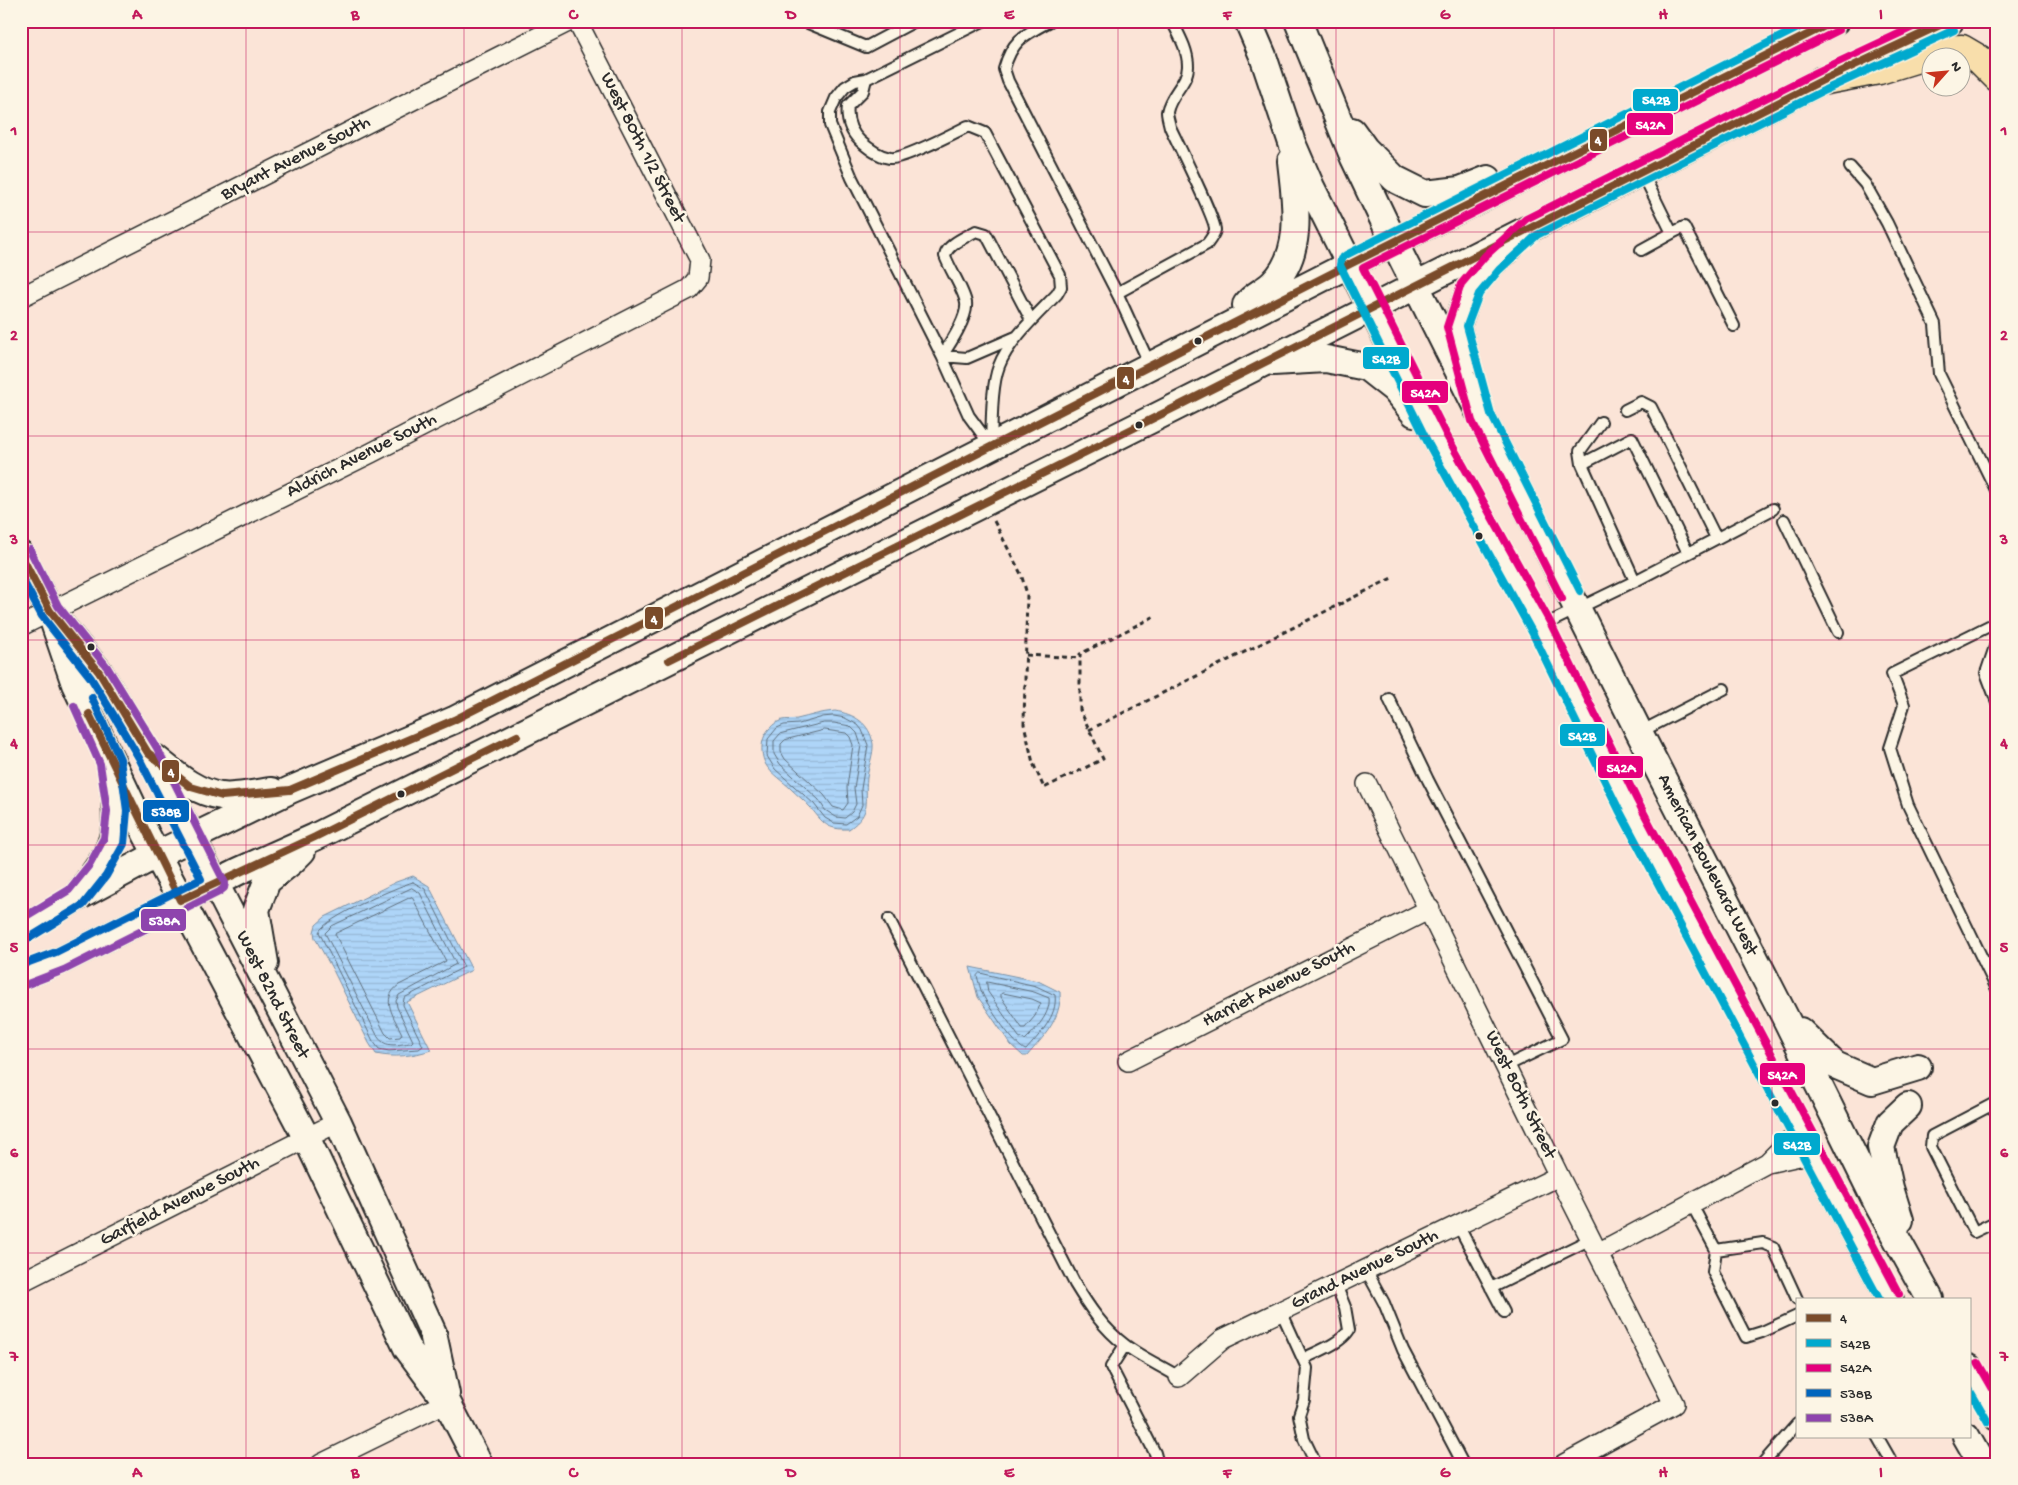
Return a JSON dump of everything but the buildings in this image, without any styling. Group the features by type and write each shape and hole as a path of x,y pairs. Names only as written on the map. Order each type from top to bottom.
{"highway":[{"path":"1820,81 1879,70 1944,50 1962,50 1980,59 1997,77"}],"main road":[{"path":"1248,21 1287,130 1311,187 1438,441 1541,627 1628,805 1889,1298"},
{"name":"American Boulevard West","path":"1298,21 1354,158 1394,242 1879,1207 1924,1288"},
{"path":"21,931 76,898 156,855 290,790 454,720 1150,365 1835,21"},
{"path":"21,976 60,961 214,883 315,837 1372,308 1820,81 1950,21"},
{"path":"1329,96 1365,149 1396,179 1425,194 1460,190 1497,175 1540,168"},
{"path":"1233,323 1252,296 1273,283 1291,258 1296,226 1295,196 1287,130"},
{"path":"1482,418 1457,326 1470,289 1492,263 1531,227"},
{"path":"1262,363 1326,358 1366,367 1394,389 1438,441"},
{"name":"West 82nd Street","path":"21,555 50,611 75,684 156,855 306,1139 407,1348 447,1402 479,1464"},
{"name":"West 82nd Street","path":"50,611 99,672 148,753 274,1001 338,1122 433,1333 447,1402"},
{"path":"148,753 191,787 222,796 290,790"},
{"path":"76,898 98,870 114,841 117,811 110,761"},
{"path":"274,1001 262,950 256,910 267,881 292,861 315,837"},
{"path":"1785,1017 1835,1065 1872,1081 1918,1067"},
{"path":"1908,1106 1890,1123 1881,1147 1890,1188 1924,1288"},
{"path":"1970,1370 1997,1417"},
{"path":"1967,1438 1982,1464"}],"street":[{"name":"Bryant Avenue South","path":"21,297 570,21"},
{"name":"West 80th 1/2 Street","path":"577,21 700,260 698,278"},
{"name":"Aldrich Avenue South","path":"21,626 406,434 689,288 698,278"},
{"name":"West 80th Street","path":"1367,784 1430,909 1559,1176 1674,1404 1564,1464"},
{"name":"Harriet Avenue South","path":"1128,1061 1430,909"},
{"name":"Garfield Avenue South","path":"21,1282 338,1122"},
{"path":"1767,1163 1800,1130"},
{"path":"1594,1246 1691,1203 1767,1163 1813,1153"},
{"name":"Grand Avenue South","path":"1179,1377 1223,1339 1559,1176"},
{"path":"321,1464 447,1402"}],"lane":[{"path":"803,21 866,47 915,21"},
{"path":"983,21 866,79 855,81 845,86 836,98 830,112 830,125 852,178 942,356 969,416 991,446"},
{"path":"1050,21 1028,33 1012,46 1004,69 1008,81 1117,293 1150,365"},
{"path":"1117,293 1207,244 1215,231 1215,224 1170,127 1167,113 1171,100 1186,78 1188,68 1187,54 1172,21"},
{"path":"866,79 863,92 848,106 848,124 853,134 870,150 881,156 896,158 968,126 985,133 1060,275 1061,287 1057,294 1018,336 999,366 994,398 991,446"},
{"path":"1850,167 1865,184 1887,223 1935,324 1939,374 1997,492"},
{"path":"1641,171 1672,233"},
{"path":"1642,250 1684,227 1734,326"},
{"path":"942,356 951,343 966,312 966,302 945,256 946,252 950,246 976,231 988,236 1031,320"},
{"path":"942,356 967,358 1018,336"},
{"path":"1625,410 1641,402 1651,407 1716,538"},
{"path":"1601,422 1580,451 1582,464 1636,581"},
{"path":"1582,464 1632,438 1688,553"},
{"path":"1541,627 1636,581 1773,509"},
{"path":"1784,520 1838,632"},
{"path":"1997,622 1892,674 1904,705 1890,748 1908,805 1997,988"},
{"path":"1997,641 1986,672 1997,702"},
{"path":"1639,732 1724,689"},
{"path":"1389,699 1428,780 1562,1039 1506,1066"},
{"path":"889,919 1075,1284 1090,1308 1105,1327 1125,1345 1179,1377"},
{"path":"1997,1102 1932,1136 1931,1147 1974,1232 1997,1222"},
{"path":"1691,1203 1716,1250 1714,1272 1746,1337 1796,1316"},
{"path":"1458,1225 1504,1312"},
{"path":"1716,1250 1763,1243 1772,1247 1797,1298"},
{"path":"1492,1288 1594,1246"},
{"path":"1366,1270 1384,1303 1403,1350 1463,1464"},
{"path":"1303,1359 1337,1341 1349,1330 1345,1307 1336,1284"},
{"path":"1282,1311 1307,1368 1304,1400 1299,1415 1304,1439 1316,1464"},
{"path":"1125,1345 1111,1367 1155,1453 1158,1464"},
{"path":"1762,1464 1796,1425"},
{"path":"1878,1438 1893,1464"}],"path":[{"path":"985,502 1021,574 1027,594 1025,735 1033,764 1044,788 1104,759 1080,710 1080,654 1155,616"},
{"path":"1089,730 1392,578"},
{"path":"1026,655 1080,658"}],"water":[{"path":"835,711 849,714 865,725 873,744 867,778 866,806 862,817 849,829 830,827 822,822 806,803 768,769 762,752 766,733 775,723 782,720 797,719"},
{"path":"413,876 429,886 472,970 407,1002 431,1050 404,1056 376,1054 315,938 314,932 316,925 325,917 396,882"},
{"path":"970,967 1038,981 1060,992 1060,1002 1055,1019 1045,1035 1027,1056 1023,1056 1011,1045 978,997"}],"transit line":[{"name":"542B","path":"1812,21 1346,255 1341,259 1340,265 1429,445 1532,632 1619,810 1878,1298"},
{"name":"4","path":"21,555 50,611 99,672 148,753 191,787 222,796 290,790 454,720 1350,264 1835,21"},
{"name":"542A","path":"1562,599 1472,421 1447,327 1461,284 1485,256 1526,219 1817,72 1926,21"},
{"name":"4","path":"669,660 1176,407 1821,81 1949,21"},
{"name":"542A","path":"1839,30 1363,268 1447,436 1550,622 1637,800 1899,1294"},
{"name":"542B","path":"1580,591 1491,414 1467,326 1479,294 1499,270 1537,235 1825,90 1954,30"},
{"name":"538A","path":"25,985 64,970 219,892 224,888 225,883 157,748 107,667 58,606 30,550"},
{"name":"538B","path":"21,577 42,616 91,678 113,714 139,758 201,879 56,952 21,965"},
{"name":"538B","path":"26,940 83,905 106,876 124,844 127,811 120,759 92,698"},
{"name":"538A","path":"21,919 69,890 90,864 104,838 107,811 100,764 74,706"},
{"name":"4","path":"89,714 180,900"},
{"name":"4","path":"180,900 315,837 517,736"},
{"name":"542A","path":"1978,1363 1997,1396"},
{"name":"542B","path":"1970,1391 1988,1422"}]}
